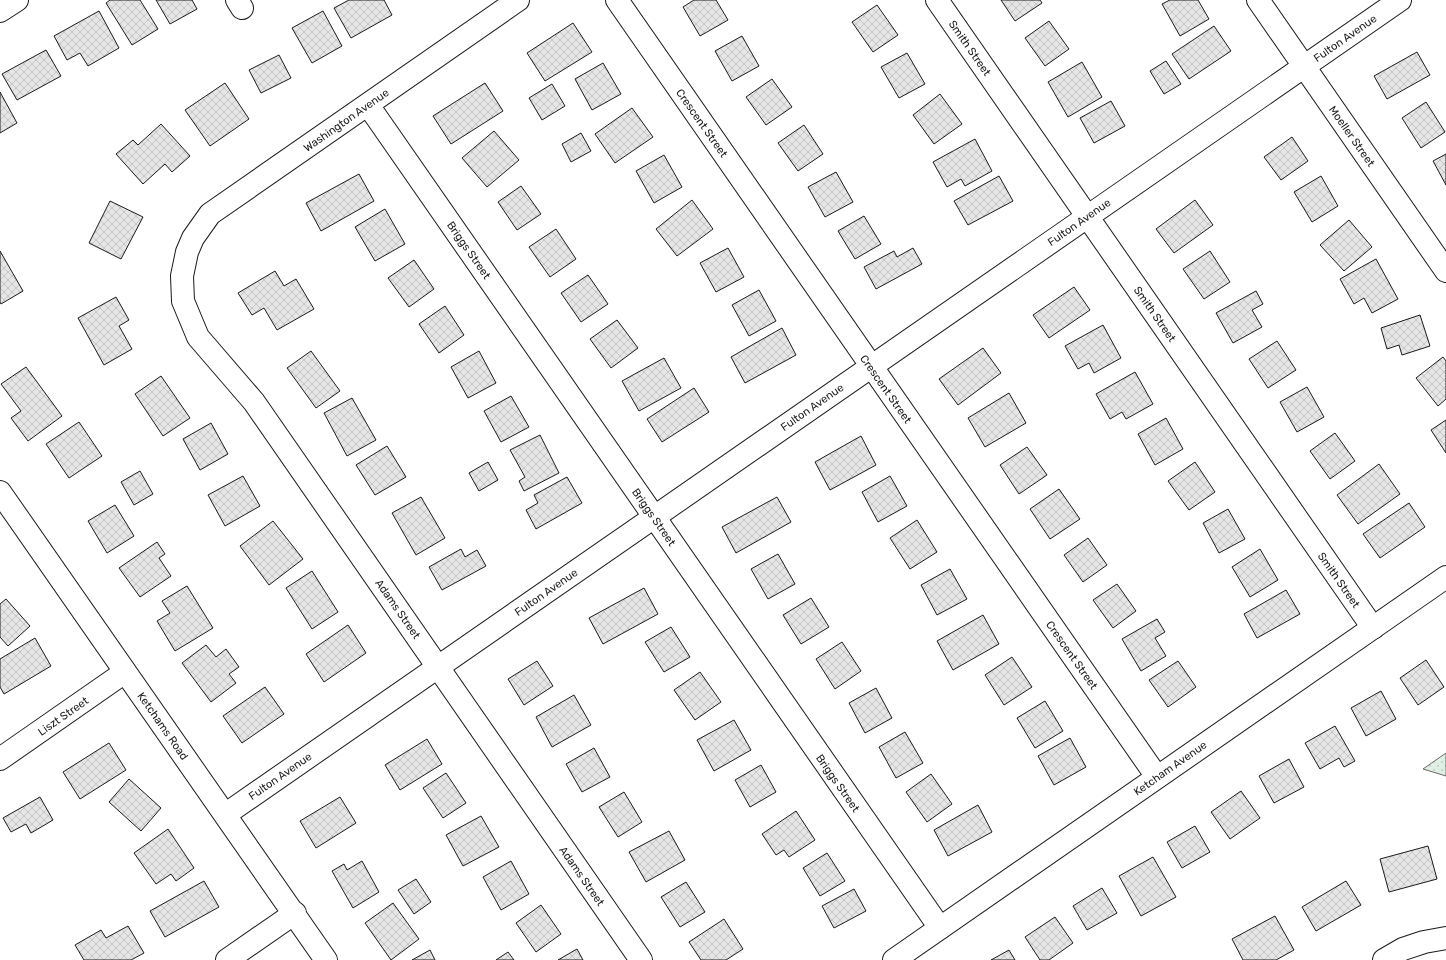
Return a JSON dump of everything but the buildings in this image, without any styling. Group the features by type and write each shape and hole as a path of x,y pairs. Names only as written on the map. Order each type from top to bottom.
{"street":[{"path":"0,12 17,0"},
{"name":"Washington Avenue","path":"187,252 193,238 210,214 518,0"},
{"name":"Crescent Street","path":"617,0 1157,777"},
{"name":"Smith Street","path":"937,0 1373,628"},
{"name":"Moeller Street","path":"1258,0 1446,271"},
{"name":"Fulton Avenue","path":"226,814 1400,0"},
{"name":"Briggs Street","path":"368,105 940,928"},
{"name":"Adams Street","path":"187,252 182,276 183,301 198,337 254,402 641,960"},
{"name":"Ketchams Road","path":"0,492 295,913 326,960"},
{"name":"Ketcham Avenue","path":"894,960 1446,577"},
{"name":"Liszt Street","path":"0,759 125,672"},
{"path":"227,960 295,913"},
{"path":"1384,960 1403,949 1424,942 1446,938"}],"green space":[{"path":"1446,753 1446,776 1423,769"}]}
